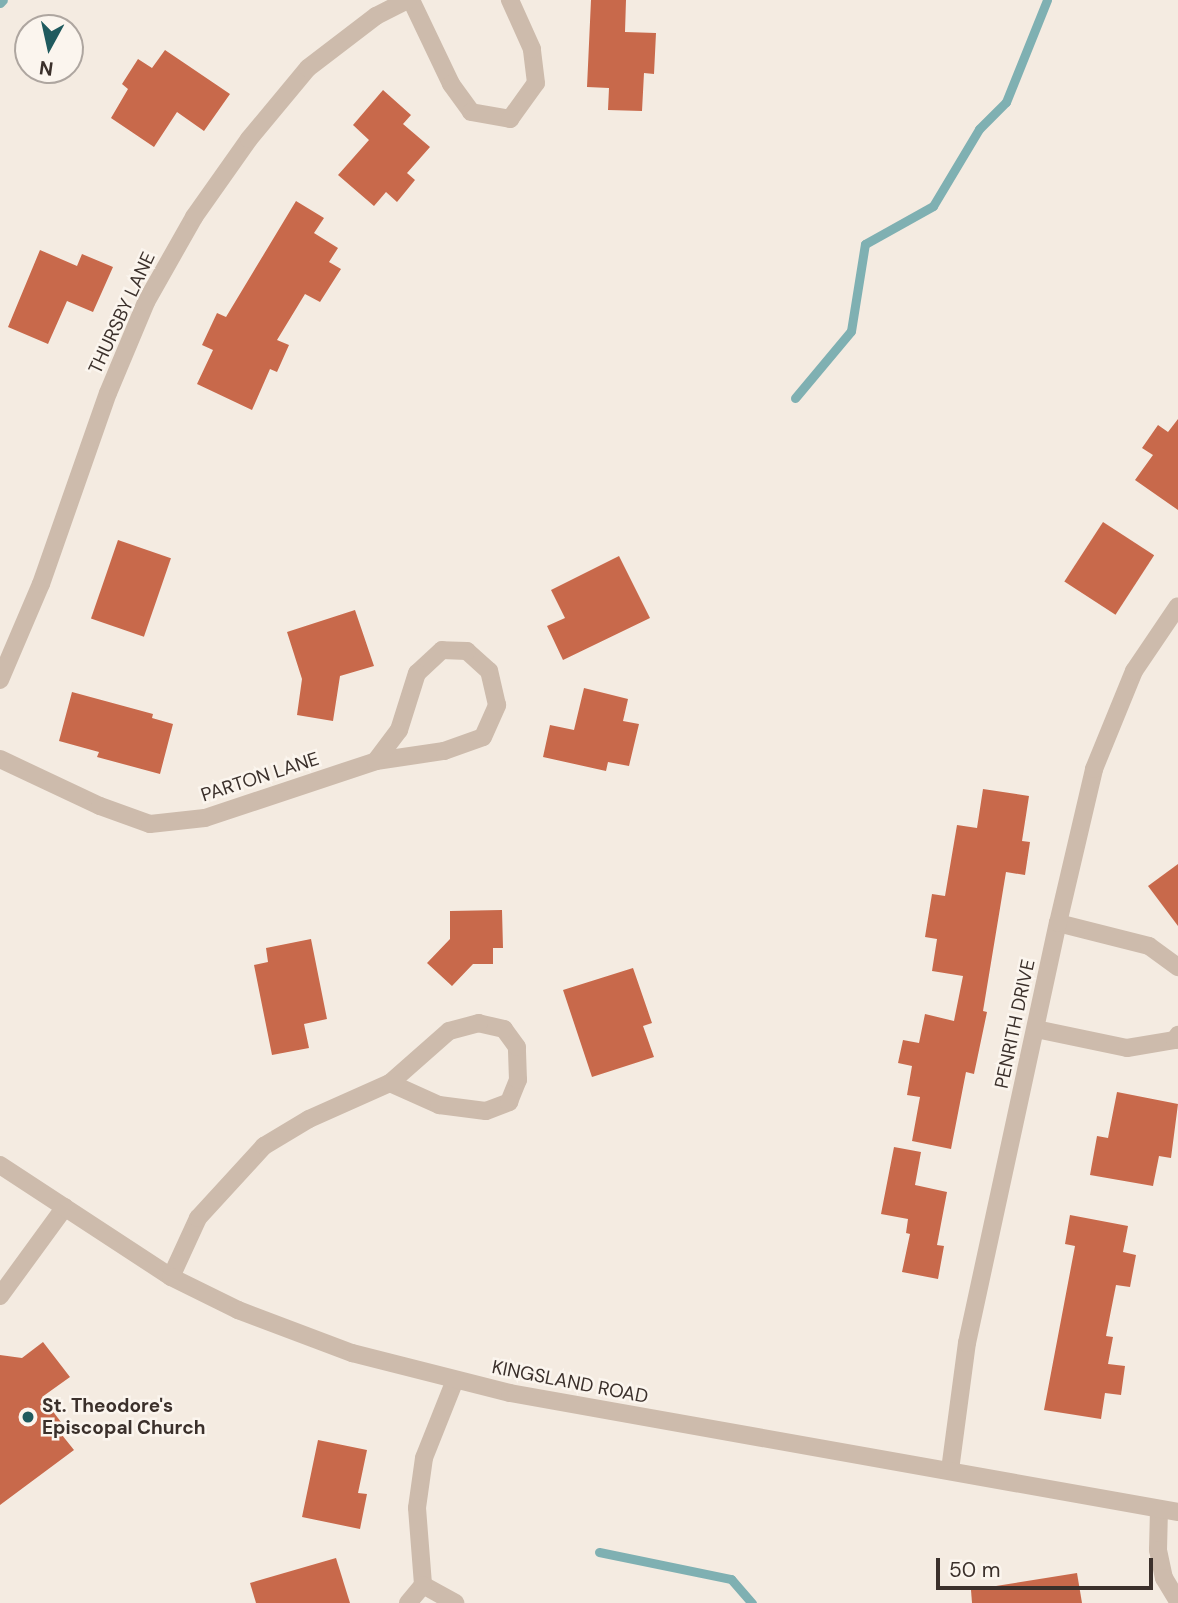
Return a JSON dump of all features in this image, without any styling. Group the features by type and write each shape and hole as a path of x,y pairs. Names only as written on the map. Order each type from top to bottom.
{"street":[{"path":"409,0 452,84 471,112 510,119 536,83 532,48 510,0"},
{"name":"THURSBY LANE","path":"0,680 41,584 108,393 137,325 194,217 249,139 308,68 376,16 409,0"},
{"name":"PENRITH DRIVE","path":"950,1470 967,1343 1094,769 1134,671 1178,606"},
{"name":"PARTON LANE","path":"0,759 100,806 150,824 205,818 376,761 444,751 483,737 497,705 489,671 467,651 442,650 418,673 399,730 376,761"},
{"path":"1058,923 1149,946 1178,967"},
{"path":"171,1277 198,1218 264,1146 309,1119 390,1083 449,1031 479,1023 504,1029 517,1047 518,1080 509,1102 486,1111 439,1105 390,1083"},
{"path":"1036,1029 1127,1048 1175,1040 1178,1035"},
{"name":"KINGSLAND ROAD","path":"0,1165 171,1277 238,1310 352,1353 523,1395 1178,1512"},
{"path":"0,1296 65,1208"},
{"path":"408,1603 423,1585 416,1508 425,1458 455,1380"},
{"path":"1158,1509 1158,1550 1164,1578 1178,1601"},
{"path":"423,1585 455,1603"}],"building":[{"path":"591,0 626,0 625,32 656,33 654,74 644,73 642,111 608,110 609,88 587,87"},
{"path":"165,50 230,94 204,131 177,112 154,147 111,118 128,89 122,84 138,59 152,68"},
{"path":"383,90 411,115 403,124 430,147 407,173 415,180 397,202 386,192 374,206 338,175 369,140 353,125"},
{"path":"296,201 324,218 314,233 338,248 329,262 341,269 320,302 305,294 277,340 289,345 277,372 270,369 252,410 197,384 213,350 202,345 217,313 226,317"},
{"path":"40,250 77,266 82,254 113,267 93,312 67,301 48,344 8,327"},
{"path":"1178,419 1178,510 1135,480 1153,455 1142,448 1158,425 1168,432"},
{"path":"1103,522 1154,555 1115,615 1064,582"},
{"path":"118,540 171,558 144,637 91,618"},
{"path":"619,556 650,618 563,660 547,626 565,618 551,590"},
{"path":"355,610 374,666 340,676 333,721 297,715 302,679 287,632"},
{"path":"584,688 628,699 623,721 639,724 629,766 608,762 606,771 543,757 550,725 574,730"},
{"path":"72,692 153,714 152,718 173,724 160,774 97,757 99,752 59,741"},
{"path":"983,789 1029,796 1022,841 1030,842 1025,875 1006,872 983,1011 987,1012 974,1074 966,1072 951,1149 912,1141 920,1097 907,1095 912,1066 898,1063 903,1040 919,1043 925,1014 954,1021 963,976 932,971 937,939 925,937 932,894 945,896 957,825 977,828"},
{"path":"1178,864 1178,926 1148,886"},
{"path":"502,910 503,948 493,948 493,964 473,964 452,986 427,963 450,939 450,911"},
{"path":"311,939 327,1019 304,1024 309,1048 272,1055 254,965 268,962 266,948"},
{"path":"633,968 652,1023 643,1026 654,1057 592,1077 563,990"},
{"path":"1117,1092 1178,1104 1171,1158 1159,1156 1153,1186 1090,1175 1097,1136 1108,1138"},
{"path":"894,1147 921,1152 915,1185 947,1192 937,1245 944,1246 938,1279 902,1272 910,1234 906,1233 908,1219 881,1214"},
{"path":"1070,1215 1128,1226 1123,1252 1136,1255 1130,1287 1116,1285 1106,1336 1113,1337 1108,1364 1125,1366 1121,1395 1105,1393 1101,1419 1044,1410 1075,1246 1065,1244"},
{"name":"St. Theodore's Episcopal Church","path":"43,1342 70,1377 42,1397 64,1426 58,1430 74,1450 0,1505 0,1355 22,1358"},
{"path":"318,1440 367,1450 358,1493 367,1494 360,1529 302,1517"},
{"path":"336,1558 350,1603 256,1603 250,1583"},
{"path":"1077,1573 1082,1603 972,1603 971,1590"}],"waterway":[{"path":"0,3 3,0"},
{"path":"795,398 851,331 865,244 933,206 979,129 1006,102 1047,0"},
{"path":"599,1552 731,1579 752,1603"}],"place":[{"name":"St. Theodore's Episcopal Church","path":"28,1417"}]}
